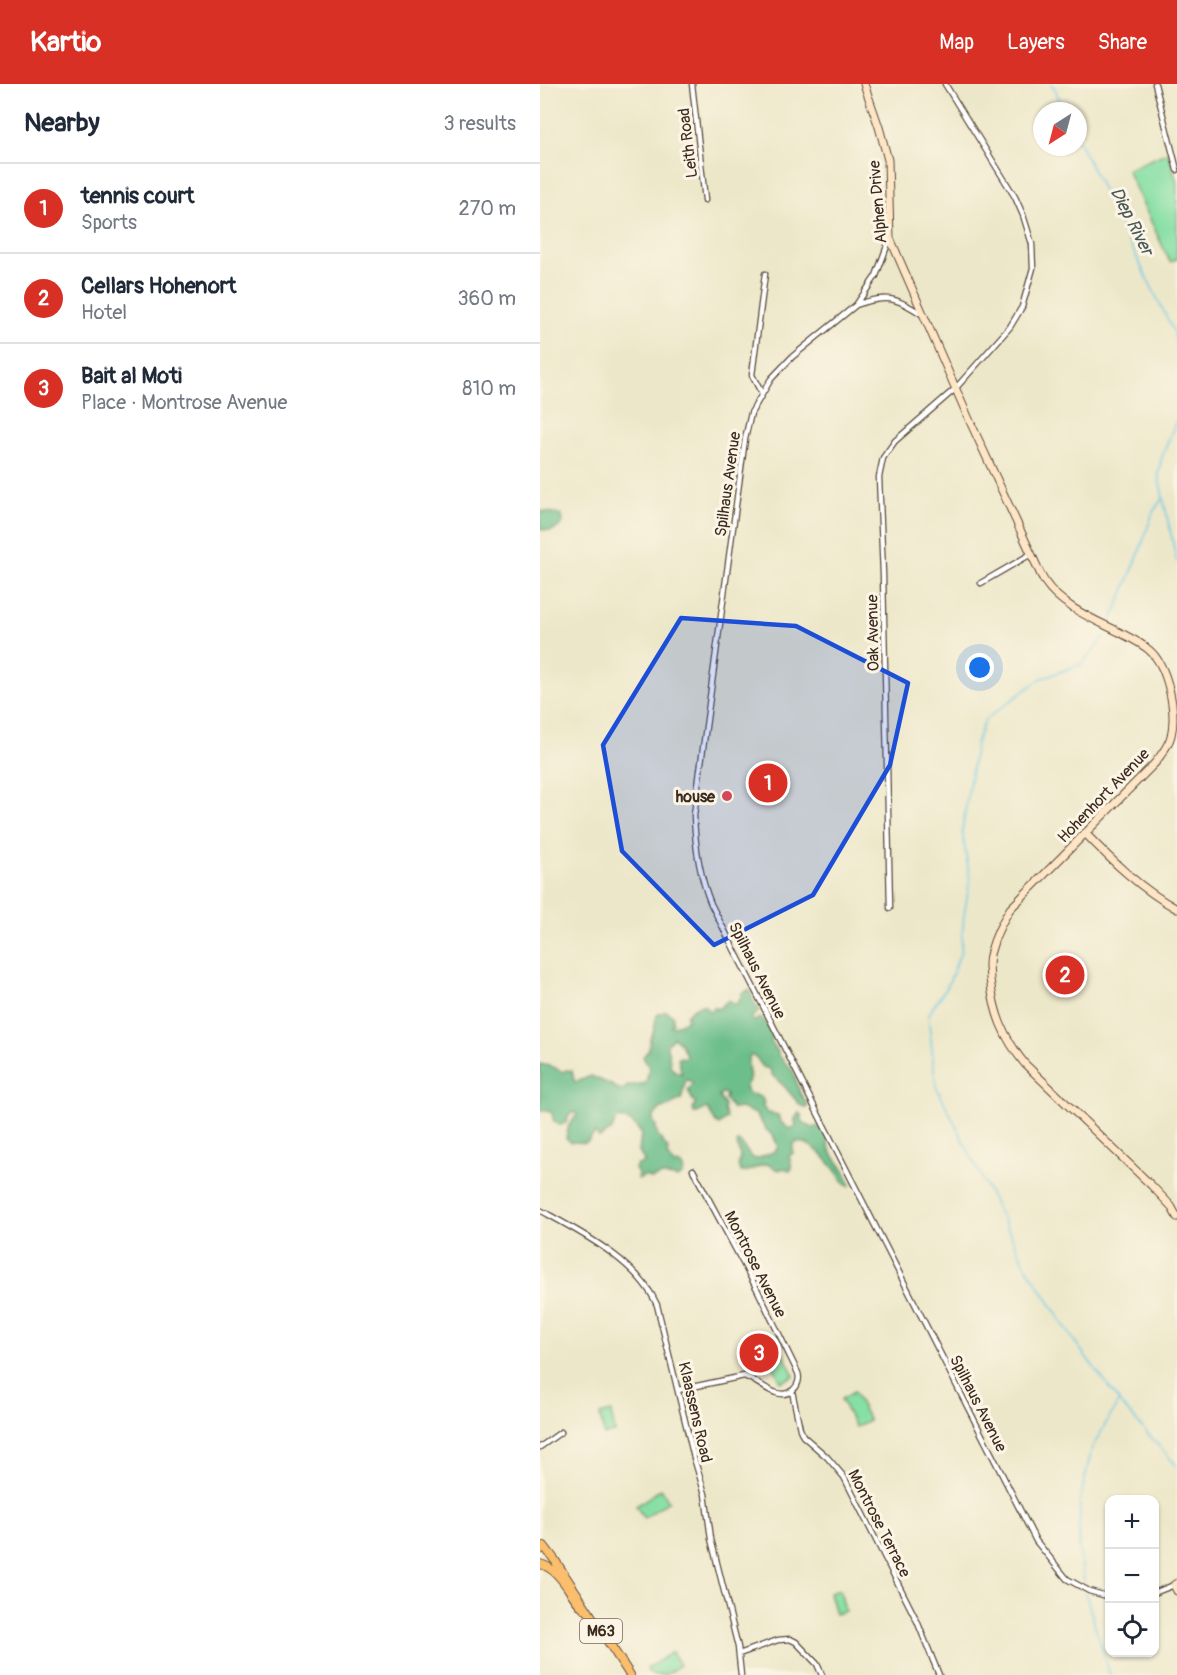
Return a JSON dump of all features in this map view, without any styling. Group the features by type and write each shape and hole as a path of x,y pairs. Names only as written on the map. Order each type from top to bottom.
{"main road":[{"name":"M63","path":"540,1556 543,1547"},
{"name":"M63","path":"543,1547 630,1675"},
{"path":"540,1564 556,1573 575,1600 593,1618"}],"street":[{"name":"Leith Road","path":"692,84 705,200"},
{"name":"Alphen Drive","path":"864,84 888,160 890,238 923,315"},
{"name":"Oak Avenue","path":"890,908 879,477 883,458 895,441 955,388 1010,327 1022,307 1033,268 1032,244 1016,197 945,84"},
{"path":"1155,84 1177,170"},
{"name":"Spilhaus Avenue","path":"890,238 876,276 869,288 855,305 792,357 771,379 751,413 745,439 694,815 695,843 703,884 711,904 1036,1541 1067,1579 1089,1591 1105,1596"},
{"path":"762,394 752,375 765,274"},
{"name":"Spilhaus Avenue","path":"855,305 886,298 898,301 923,315"},
{"name":"Hohenhort Avenue","path":"923,315 1001,491 1046,584 1062,600 1087,616 1136,641 1157,657 1162,666 1172,701 1174,721 1166,749 1155,764 1010,909 1000,926 990,952 989,963 996,1013 1012,1047 1025,1064 1152,1186 1171,1206 1177,1217"},
{"path":"981,583 1031,554"},
{"path":"1085,833 1118,867 1159,899 1177,909"},
{"name":"Montrose Avenue","path":"693,1170 757,1289 798,1373 798,1383 792,1391"},
{"name":"Klaassens Road","path":"540,1210 602,1246 653,1295 661,1318 694,1458 705,1494 711,1539 739,1654 741,1675"},
{"path":"678,1390 740,1376 751,1378 777,1393 785,1394 792,1391"},
{"name":"Montrose Terrace","path":"792,1391 801,1432 844,1477 917,1621 939,1675"},
{"path":"540,1448 561,1432"},
{"path":"1159,1592 1176,1586"},
{"path":"739,1654 778,1640 790,1639 796,1642 817,1664 822,1675"}],"highlighted area":[{"path":"681,618 796,626 908,683 890,765 813,895 714,945 622,851 603,745"}],"green space":[{"path":"1168,152 1177,182 1177,259 1170,262 1127,170"},
{"path":"540,511 560,514 563,522 551,531 540,529"},
{"path":"761,769 775,769 775,797 762,796"},
{"path":"749,990 751,993 759,1010 752,1020 760,1018 766,1023 778,1055 793,1071 800,1093 808,1106 806,1108 800,1105 773,1076 770,1069 763,1067 753,1056 750,1056 748,1060 749,1078 746,1091 762,1098 764,1103 762,1106 768,1113 778,1115 780,1121 789,1129 795,1127 794,1120 799,1113 802,1121 812,1128 818,1126 827,1137 831,1152 847,1175 850,1186 846,1185 831,1164 817,1150 802,1143 795,1143 793,1153 789,1156 792,1168 790,1171 785,1168 778,1170 767,1164 741,1172 737,1142 740,1142 753,1158 757,1159 778,1148 774,1137 756,1114 741,1108 733,1109 723,1093 719,1097 725,1106 727,1118 719,1125 707,1108 694,1113 693,1108 696,1103 688,1090 692,1082 686,1079 681,1100 661,1108 653,1117 657,1135 668,1149 667,1155 674,1165 680,1164 684,1169 683,1174 678,1178 662,1175 651,1179 645,1176 639,1179 637,1177 636,1166 645,1162 639,1152 641,1133 627,1120 616,1119 612,1130 599,1138 595,1133 585,1143 571,1142 566,1138 569,1125 577,1115 575,1112 569,1114 566,1123 560,1125 554,1122 552,1113 546,1110 540,1111 540,1064 563,1072 572,1071 576,1082 591,1076 622,1090 628,1086 646,1083 649,1067 643,1057 649,1049 657,1015 666,1011 673,1016 672,1027 687,1020 686,1016 696,1007 704,1005 711,1011 714,1007 718,1009 729,1000 736,1004 742,993","holes":["674,1037 686,1055 685,1058 678,1059 682,1074 671,1067 667,1047"]},
{"path":"780,1347 794,1376 781,1382 767,1354"},
{"path":"854,1392 869,1420 855,1427 841,1399"},
{"path":"611,1412 615,1433 604,1435 600,1415"},
{"path":"661,1489 669,1501 644,1518 636,1506"},
{"path":"840,1590 845,1611 835,1614 829,1593"},
{"path":"672,1652 680,1665 665,1675 651,1675 647,1669"}],"waterway":[{"name":"Diep River","path":"1051,84 1060,102"},
{"name":"Diep River","path":"1086,156 1174,332 1177,347"},
{"name":"Diep River","path":"1177,419 1158,474 1177,562"},
{"path":"1112,620 1153,512 1162,499"},
{"path":"1084,1581 1079,1548 1080,1500 1092,1448 1119,1401 1075,1342 1027,1268 936,1086 928,1015 949,983 961,951 970,879 962,831 976,743 985,720 1040,679 1082,664 1105,636"},
{"path":"1119,1402 1177,1466"},
{"path":"1085,1592 1110,1675"}],"place":[{"name":"tennis court","path":"768,783"},
{"name":"house","path":"727,796"},
{"name":"Cellars Hohenort","path":"1065,975"},
{"name":"Bait al Moti","path":"759,1353"}]}
